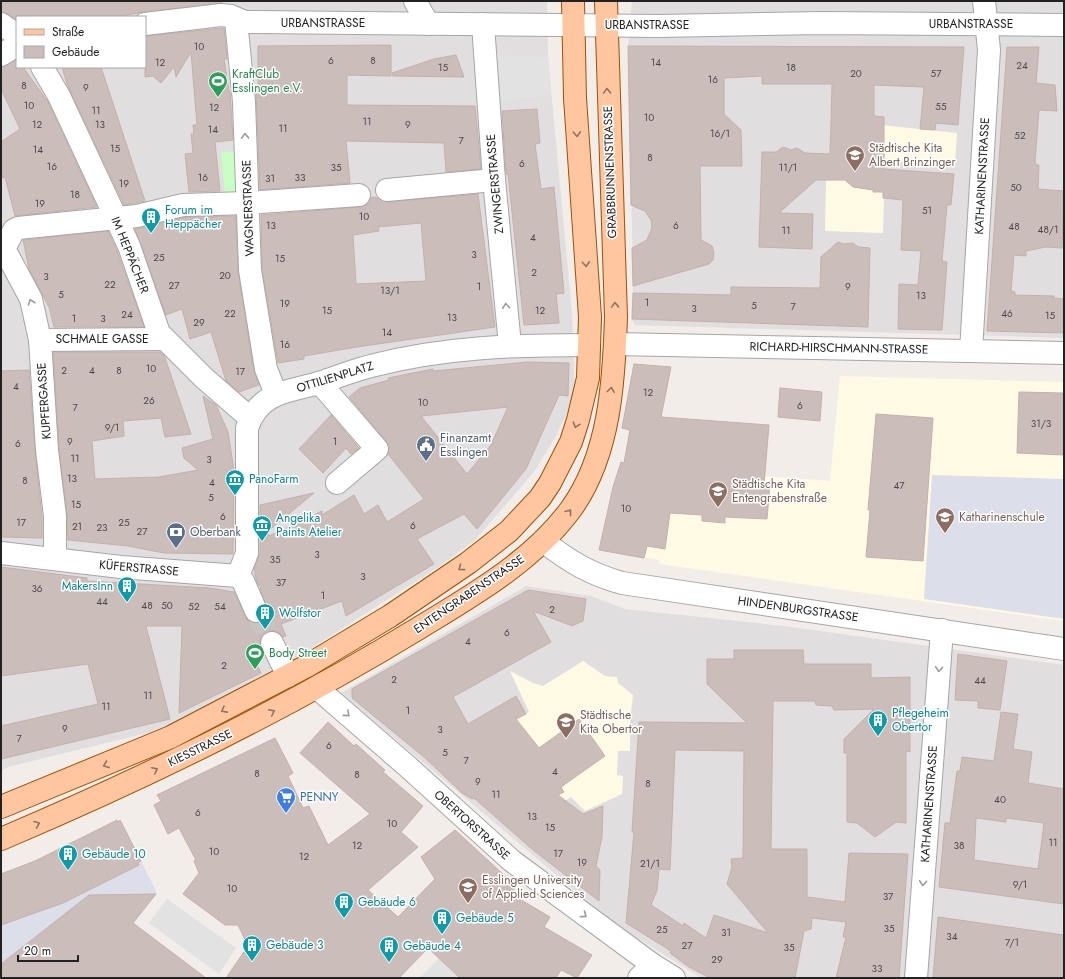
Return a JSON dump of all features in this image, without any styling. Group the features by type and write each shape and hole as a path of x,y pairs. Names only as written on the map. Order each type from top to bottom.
{"main road":[{"path":"573,1 573,25"},
{"name":"GRABBRUNNENSTRASSE","path":"606,1 616,317 615,344"},
{"name":"ENTENGRABENSTRASSE","path":"543,541 535,523 536,508 559,465 578,420 588,378 590,317 578,142 573,25"},
{"name":"ENTENGRABENSTRASSE","path":"392,645 504,573 543,541 572,508 594,464 606,417 615,344"},
{"name":"ENTENGRABENSTRASSE","path":"344,644 431,589 492,545 509,531 540,498"},
{"name":"ENTENGRABENSTRASSE","path":"492,545 517,536 535,536 543,541"},
{"name":"KIESSTRASSE","path":"1,807 172,737 288,676 344,644"},
{"name":"KIESSTRASSE","path":"1,839 119,788 317,688 392,645"}],"street":[{"path":"415,1 428,24"},
{"name":"KATHARINENSTRASSE","path":"971,350 989,50 984,1"},
{"name":"URBANSTRASSE","path":"146,24 231,12 245,22 573,25 1064,24"},
{"name":"WAGNERSTRASSE","path":"231,12 244,102 250,270 266,369 276,394"},
{"path":"1,24 16,35"},
{"name":"ZWINGERSTRASSE","path":"483,24 494,180 510,345"},
{"path":"1,55 16,46"},
{"name":"IM HEPPÄCHER","path":"43,68 59,96 116,218 134,259 156,324 164,339 204,378 250,418"},
{"path":"387,190 494,180"},
{"path":"2,250 14,230 18,228 137,216 182,205 247,203 359,195"},
{"name":"KUPFERGASSE","path":"2,250 8,256 30,299 40,340 47,450 55,516 55,559"},
{"name":"SCHMALE GASSE","path":"40,340 164,339"},
{"name":"OTTILIENPLATZ","path":"250,418 267,399 276,394 320,383 373,365 448,351 510,345 589,344"},
{"name":"RICHARD-HIRSCHMANN-STRASSE","path":"615,344 1064,352"},
{"path":"320,383 377,448 337,483"},
{"path":"250,418 247,428 247,553 238,576 243,581 256,611"},
{"name":"HINDENBURGSTRASSE","path":"543,541 570,562 583,569 602,578 622,583 1064,649"},
{"name":"KÜFERSTRASSE","path":"1,553 238,576"},
{"name":"KATHARINENSTRASSE","path":"916,978 942,630"},
{"path":"272,642 288,676"},
{"name":"OBERTORSTRASSE","path":"317,688 408,766 512,861 646,971 674,978"}],"shaded area":[{"path":"1,1 547,1 548,57 572,313 575,396 556,436 534,472 475,540 440,566 266,677 159,730 8,767 1,771"},
{"path":"632,1 1064,1 1064,338 635,325 632,319 633,276 628,46"},
{"path":"497,55 548,57 551,95 502,101"},
{"name":"Städtische Kita Albert Brinzinger","path":"831,107 864,108 872,124 957,133 955,164 885,161 883,233 825,231 826,180 835,140 830,135"},
{"name":"Katharinenschule","path":"840,376 1064,382 1064,621 659,564 659,560 599,550 613,487 621,462 655,468 830,481"},
{"path":"932,475 1064,479 1064,619 924,599"},
{"path":"526,586 591,596 625,609 784,626 1064,665 1064,978 701,978 612,922 341,693"},
{"name":"Städtische Kita Obertor","path":"583,661 605,676 617,677 618,683 633,695 630,722 630,751 618,751 617,775 623,776 622,794 585,811 571,797 552,809 496,731 529,712 510,671 533,683 543,686"},
{"path":"141,861 157,893 155,895 55,922 1,964 1,925 52,906 139,865 138,862"},
{"path":"167,899 236,948 219,974 149,923"},
{"path":"439,958 460,978 420,978"}],"green space":[{"path":"238,151 241,196 225,197 221,152"}],"building":[{"path":"1,1 221,1 222,3 121,16 16,16 16,19 8,14 1,12"},
{"path":"224,28 227,59 224,59 230,91 233,140 215,142 220,191 189,192 185,154 193,153 191,134 194,134 193,125 197,125 191,52 176,77 174,67 161,83 153,76 145,77 146,36"},
{"path":"391,45 391,76 347,75 347,105 475,106 481,169 446,172 444,143 346,141 350,183 260,190 256,92 258,92 258,46"},
{"path":"628,46 964,47 958,125 936,123 935,130 920,129 924,87 874,85 874,116 884,117 884,169 954,174 951,205 947,205 942,261 947,262 942,330 898,329 899,284 918,285 921,251 901,250 903,200 883,198 883,192 873,192 873,190 853,187 845,180 816,180 779,213 813,214 812,249 759,247 762,152 776,152 783,147 791,150 797,148 805,153 830,154 832,84 762,84 762,76 724,78 724,114 741,130 742,166 700,166 701,240 712,246 714,253 713,260 709,264 633,286 632,248 647,240 652,227 651,220 645,211 631,205"},
{"path":"1007,47 1039,47 1036,83 1055,85 1057,111 1039,110 1035,161 1036,165 1039,165 1038,189 1064,191 1062,248 1046,247 1026,251 1026,256 1014,255 1011,291 1015,292 1015,295 1054,296 1054,298 1064,299 1064,333 987,331"},
{"path":"456,55 464,77 393,76 392,73 434,59"},
{"path":"16,60 16,68 24,68 48,102 97,207 15,216 5,177 1,178 1,142 20,129 1,89 1,67"},
{"path":"62,68 101,68 145,201 124,205 67,84"},
{"path":"537,109 540,143 535,144 541,189 554,187 564,293 556,294 559,323 524,325 508,174 506,174 502,111"},
{"path":"478,194 495,327 357,347 304,356 304,359 278,363 262,269 261,215 360,207 366,205 371,198 374,197 388,202","holes":["421,223 426,281 356,284 353,235 379,231 378,227"]},
{"path":"236,216 238,272 254,371 259,385 239,392 226,381 211,332 190,339 182,309 166,315 135,229 185,217"},
{"path":"108,231 117,251 144,327 54,327 49,307 29,269 23,240"},
{"path":"838,242 844,244 853,243 858,247 870,248 868,327 632,319 633,293 731,295 731,287 820,288 821,257"},
{"path":"53,352 160,352 164,355 191,434 165,437 161,418 123,421 124,436 92,441 95,479 159,477 198,470 184,458 182,448 213,439 203,396 216,405 228,432 234,470 233,554 164,553 128,546 68,540 67,515 59,449"},
{"path":"527,362 569,363 568,396 559,395 526,469 477,529 464,514 417,539 434,564 346,616 342,601 281,624 286,636 283,637 279,633 273,631 266,632 261,636 260,647 251,652 261,673 179,713 182,626 146,626 170,719 1,759 1,726 98,704 88,664 1,676 1,567 87,578 87,581 210,588 234,592 248,621 261,623 266,618 268,612 260,590 261,586 258,585 254,569 260,553 260,505 314,493 267,532 269,536 322,511 322,515 354,495 364,514 378,505 387,522 424,499 388,454 389,447 386,441 349,397 360,388 389,380 388,378 433,369 433,371","holes":["508,407 491,445 467,474 421,416"]},
{"path":"634,364 671,367 661,417 769,425 764,484 770,484 767,519 725,517 725,523 702,521 702,515 670,513 665,549 647,546 644,558 599,550 613,487 621,462 624,463 630,430 622,428"},
{"path":"29,370 42,517 42,538 1,537 1,371"},
{"path":"780,388 822,392 820,421 778,417"},
{"path":"1019,392 1064,393 1064,455 1017,453"},
{"name":"Katharinenschule","path":"876,414 933,418 923,561 866,557 870,510 868,510"},
{"path":"331,415 359,448 351,454 346,448 323,473 299,449"},
{"path":"528,590 586,599 583,621 572,626 533,611 551,642 453,697 468,724 516,696 526,714 516,719 539,748 579,719 605,756 561,787 564,792 558,795 583,814 603,806 602,837 596,866 600,870 599,901 533,850 474,798 472,799 462,793 424,757 352,698 352,689"},
{"path":"734,650 803,650 804,664 871,664 871,678 910,677 910,752 906,751 906,823 896,822 875,837 857,823 847,822 847,753 844,753 844,739 874,709 834,710 832,706 816,705 815,701 773,701 771,849 807,849 807,897 845,902 849,853 908,854 899,978 836,978 846,937 843,937 846,922 812,918 811,929 804,931 795,978 710,978 689,967 670,953 671,951 626,923 634,832 632,832 639,722 747,723 707,684 707,659 734,659","holes":["675,750 744,751 743,858 731,859 732,867 727,884 768,933 714,915 706,938 684,923 683,926 651,905 657,890 659,869 670,870"]},
{"path":"958,654 1007,661 1000,710 978,708 978,701 955,700"},
{"path":"1001,712 1018,714 1013,749 1032,752 1028,783 1064,789 1064,904 939,887 945,823 950,823 957,771 960,771 962,757 994,761","holes":["976,818 1006,822 1006,818 1044,823 1038,869 974,860"]},
{"path":"328,722 354,746 356,744 385,770 383,772 423,806 401,832 418,847 368,890 398,917 435,879 421,857 455,830 516,886 511,894 550,917 544,927 592,955 577,978 561,970 556,978 460,978 428,948 399,978 226,978 248,946 238,925 225,925 183,894 199,873 194,861 196,860 179,828 168,834 154,805 161,801 157,795 275,738 293,773 288,776 303,808 309,806 328,845 370,814 300,753"},
{"name":"Gebäude 10","path":"117,820 118,822 120,820 141,861 138,862 139,865 63,903 1,925 1,874 35,861"},
{"path":"156,894 133,923 206,978 1,978 1,964 89,895"},
{"path":"938,917 1064,935 1064,978 933,978"}],"tunnel":[{"path":"256,611 272,643"}],"place":[{"name":"KraftClub Esslingen e.V.","path":"218,98"},
{"name":"Städtische Kita Albert Brinzinger","path":"855,172"},
{"name":"Forum im Heppächer","path":"151,234"},
{"name":"Finanzamt Esslingen","path":"426,462"},
{"name":"PanoFarm","path":"235,496"},
{"name":"Städtische Kita Entengrabenstraße","path":"718,508"},
{"name":"Katharinenschule","path":"945,534"},
{"name":"Angelika Paints Atelier","path":"262,542"},
{"name":"Oberbank","path":"176,549"},
{"name":"MakersInn","path":"127,603"},
{"name":"Wolfstor","path":"265,630"},
{"name":"Body Street","path":"255,670"},
{"name":"Pflegeheim Obertor","path":"878,737"},
{"name":"Städtische Kita Obertor","path":"566,739"},
{"name":"PENNY","path":"286,814"},
{"name":"Gebäude 10","path":"68,871"},
{"name":"Esslingen University of Applied Sciences","path":"468,904"},
{"name":"Gebäude 6","path":"344,919"},
{"name":"Gebäude 5","path":"442,935"},
{"name":"Gebäude 3","path":"252,962"},
{"name":"Gebäude 4","path":"389,963"}]}
